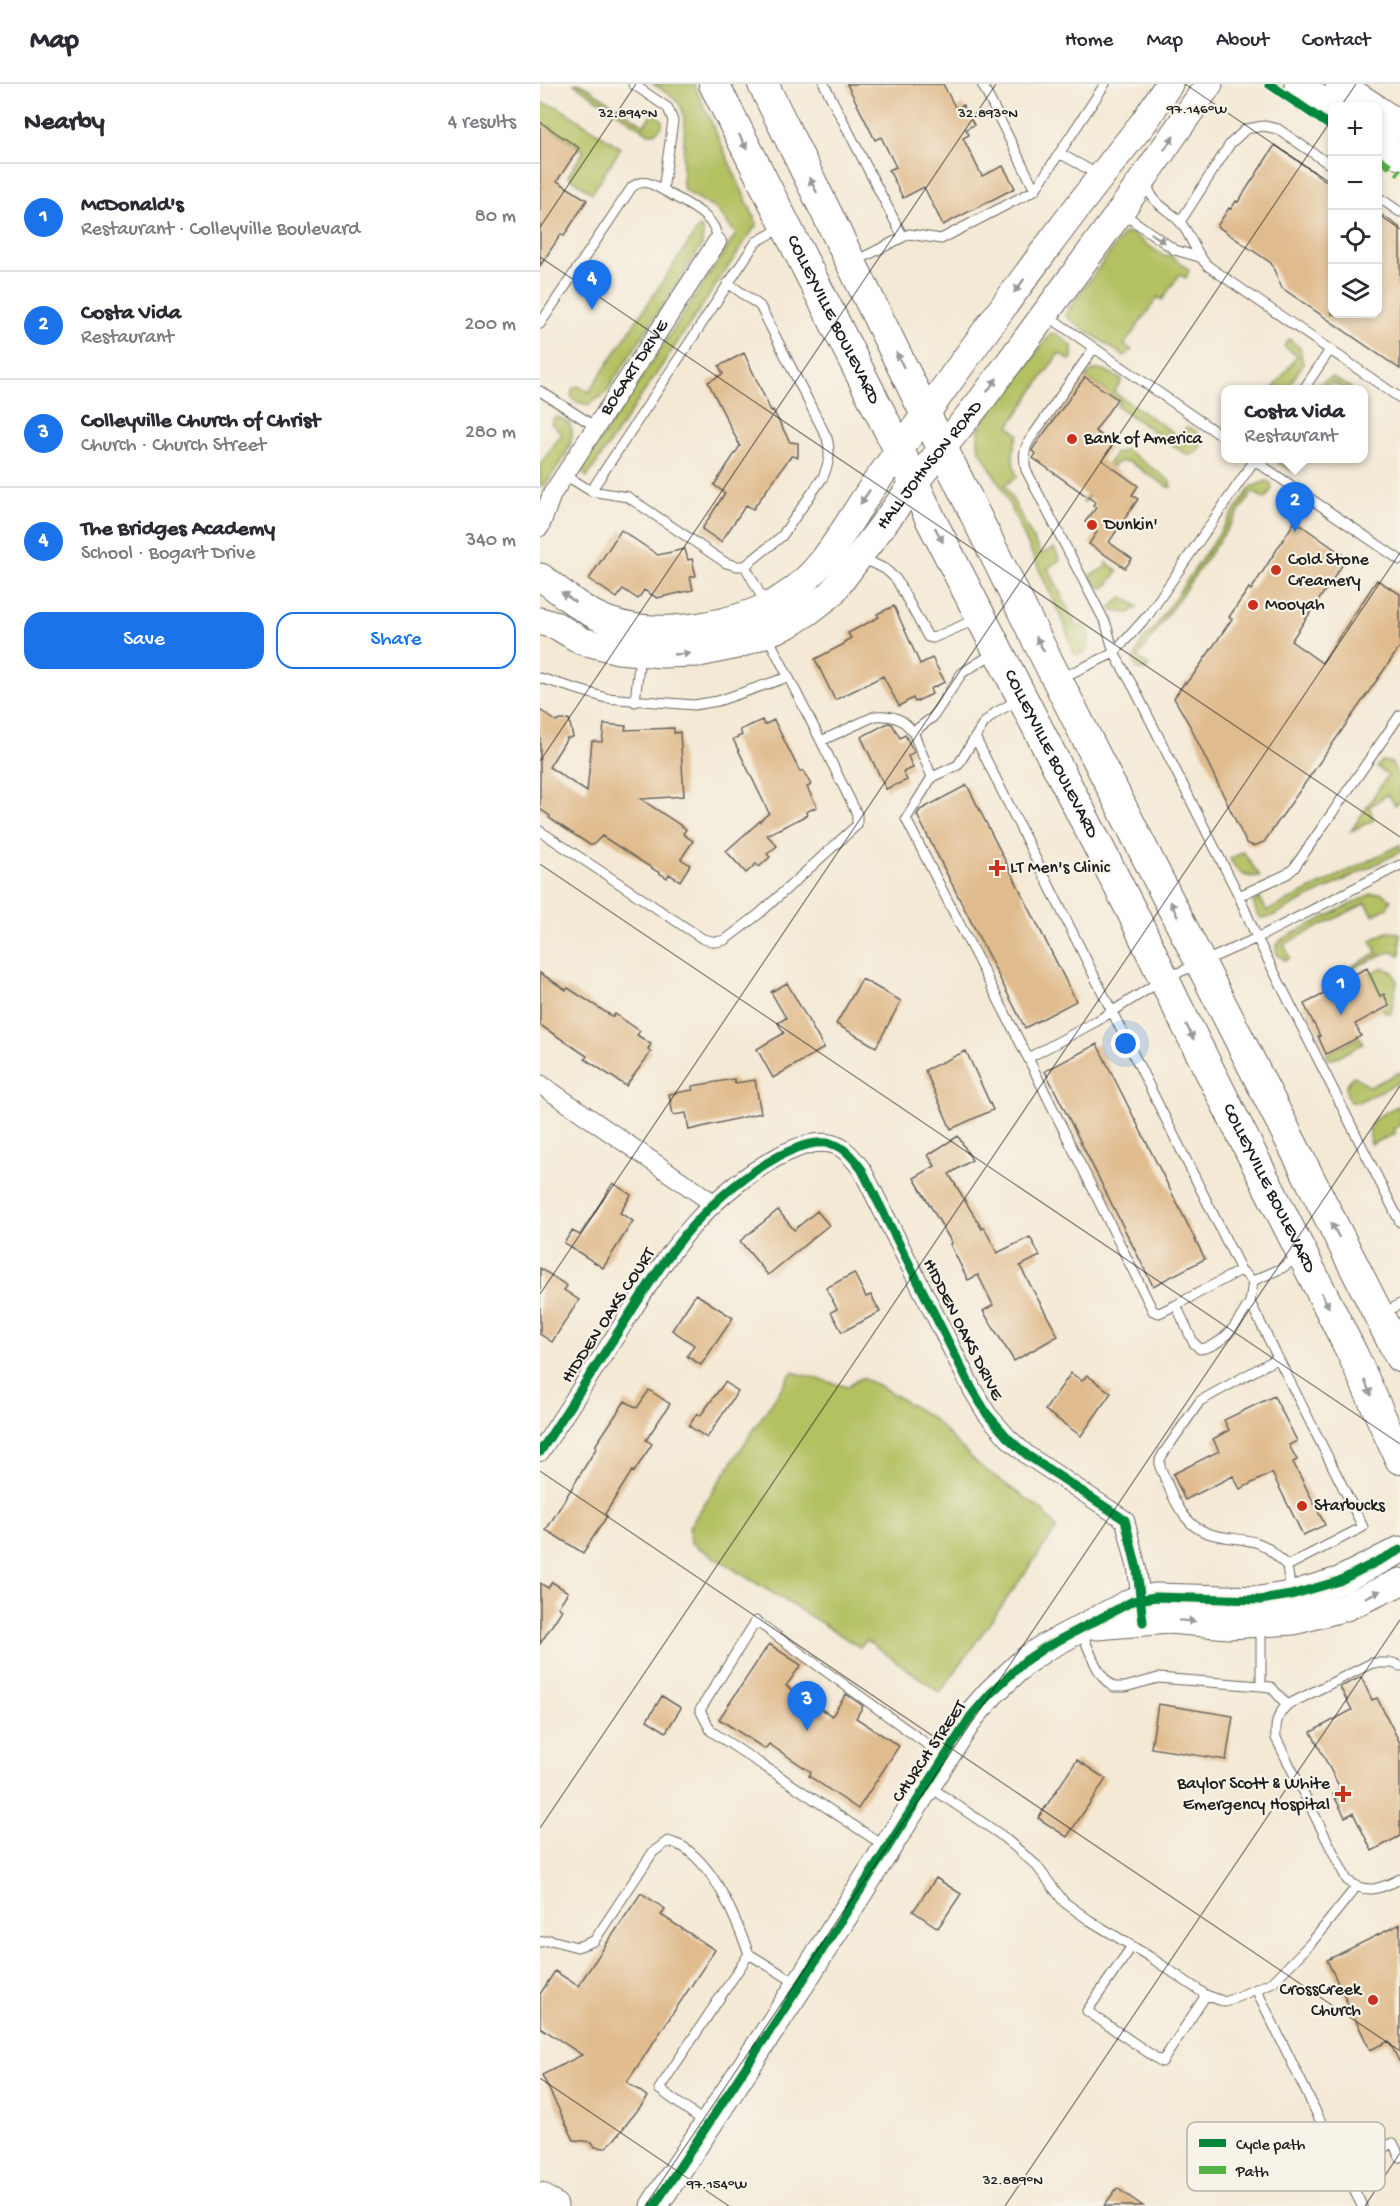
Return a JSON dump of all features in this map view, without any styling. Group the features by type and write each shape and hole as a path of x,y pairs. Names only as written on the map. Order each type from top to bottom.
{"main road":[{"name":"COLLEYVILLE BOULEVARD","path":"714,84 915,482 931,519 1129,906 1301,1255 1353,1355 1400,1458"},
{"path":"768,88 852,263 1323,1207 1390,1309 1400,1357"}],"street":[{"name":"HALL JOHNSON ROAD","path":"540,580 596,616 623,625 680,629 726,621 767,607 800,586 813,573 899,450 1101,176 1144,122 1169,84"},
{"name":"HALL JOHNSON ROAD","path":"540,621 557,626 582,641 640,654 680,654 737,645 766,634 787,625 831,594 1045,314 1145,177 1209,84"},
{"path":"1298,84 1328,105"},
{"path":"1339,84 1367,102"},
{"path":"1382,113 1400,125"},
{"path":"1120,212 1121,185 1140,152 1144,122"},
{"path":"1382,143 1400,156"},
{"name":"BOGART DRIVE","path":"540,527 546,499 565,475 717,242"},
{"path":"766,634 767,607"},
{"path":"640,654 645,627"},
{"path":"540,634 582,641"},
{"path":"540,1084 713,1203"},
{"name":"HIDDEN OAKS DRIVE","path":"713,1203 739,1181 796,1148 814,1143 829,1143 851,1156 862,1170 972,1389 987,1414 1027,1455 1125,1520 1137,1569 1142,1611"},
{"name":"HIDDEN OAKS COURT","path":"540,1452 666,1259 692,1225 713,1203"},
{"name":"CHURCH STREET","path":"654,2206 800,1985 944,1756 971,1716 1008,1676 1044,1648 1133,1601 1142,1611 1169,1620 1229,1625 1261,1624 1400,1550"},
{"name":"CHURCH STREET","path":"1142,1611 1177,1597 1260,1600 1293,1608 1346,1607 1400,1582"},
{"path":"540,2196 554,2206"}],"lane":[{"path":"633,84 661,102 671,114 673,129 665,163 663,190"},
{"path":"824,84 903,237"},
{"path":"982,84 1035,190"},
{"path":"852,263 909,234 941,239 1035,190 1105,84"},
{"path":"1180,222 1230,144 1246,129 1264,126 1278,129 1328,163"},
{"path":"1059,153 1101,176"},
{"path":"1145,177 1153,199 1180,222 1192,240 1199,257 1208,266 1400,398"},
{"path":"540,324 632,187 637,183 648,182 710,219 718,234 717,242"},
{"path":"1382,200 1400,213"},
{"path":"1120,212 1175,250 1199,257"},
{"path":"591,491 756,242 785,225"},
{"path":"565,475 591,491 628,497 726,563 745,566 782,536 823,477 830,448 760,306 729,283"},
{"path":"1045,314 1221,436"},
{"path":"1094,348 1024,448 1026,470 1106,624 1114,653 1239,896 1257,938 1400,1222"},
{"path":"1307,385 1330,350"},
{"path":"540,391 596,427"},
{"path":"1059,679 1114,653 1149,614 1251,463"},
{"path":"1260,463 1400,560"},
{"path":"860,557 885,569 896,579 928,638 933,639 981,616"},
{"path":"745,566 767,607"},
{"path":"540,831 703,939 716,942 725,940 759,914 857,825 857,814 766,634"},
{"path":"913,732 933,717 962,673 999,650"},
{"path":"635,702 640,654"},
{"path":"540,678 595,696 635,702 704,705 788,677"},
{"path":"1023,697 995,713 984,723 958,765 932,777 906,819 1028,1058 1153,1311 1159,1313 1241,1270"},
{"path":"821,741 874,716 884,715 900,719 913,732 932,777"},
{"path":"1239,896 1287,874 1294,868 1400,715"},
{"path":"975,737 1241,1270 1253,1281"},
{"path":"1028,1058 1097,1021 1164,979 1257,938 1400,865"},
{"path":"1253,1281 1282,1268 1301,1255"},
{"path":"1176,1305 1193,1342 1200,1349 1207,1348 1231,1332 1250,1302 1253,1281"},
{"path":"1250,1302 1364,1527 1287,1566"},
{"path":"1278,1358 1207,1395 1200,1401 1163,1454 1160,1467 1181,1510 1193,1525 1213,1535 1257,1543 1287,1566 1293,1608"},
{"path":"886,1847 711,1731 700,1710 756,1621 944,1756"},
{"path":"1261,1624 1261,1686"},
{"path":"1083,1628 1099,1672 1104,1680 1113,1687 1125,1687 1158,1678 1261,1686 1271,1687 1287,1704"},
{"path":"1400,1666 1393,1663 1372,1663 1287,1704 1278,1717 1275,1727 1276,1738 1347,1880 1356,1887 1365,1889 1383,1887 1400,1879"},
{"path":"927,1785 1010,1843 1036,1865 1064,1902 1206,1995 1225,2002 1273,1982 1311,1943 1356,1887"},
{"path":"540,1942 551,1940 577,1947 594,1941 653,1852 668,1840 685,1847 710,1873 732,1908 749,1954 800,1985"},
{"path":"1132,1946 1087,2011 1162,2061 1206,1995"},
{"path":"708,2124 659,2089 749,1954"},
{"path":"1256,1989 1321,2122"},
{"path":"1385,2148 1393,2144 1400,2157"},
{"path":"1355,2191 1362,2206"}],"green space":[{"path":"574,84 582,84 644,125 653,112 662,120 662,126 655,133 648,133"},
{"path":"653,84 694,84 757,224 587,477 582,472 584,465 736,234 717,210 684,190 683,112 674,98"},
{"path":"541,103 558,107 621,148 592,193 568,176 584,151 540,122"},
{"path":"699,227 703,230 702,245 605,394 588,405 574,401 571,395 573,388 578,386 589,392"},
{"path":"1124,233 1132,234 1165,257 1170,255 1189,270 1186,278 1179,275 1162,300 1158,297 1124,345 1132,350 1124,356 1065,314"},
{"path":"1051,333 1058,335 1072,346 1072,358 1069,360 1059,353 1009,426 1018,434 1013,456 1017,477 1005,485 1041,554 1054,548 1060,560 1048,568 1077,627 1085,625 1087,630 1089,645 1080,654 1074,654 1065,626 1001,486 979,449 978,440 979,429 994,405 1018,378"},
{"path":"1289,339 1300,348 1303,364 1290,385 1276,385 1297,356 1284,346"},
{"path":"1094,370 1105,370 1122,380 1114,392 1180,437 1186,427 1192,428 1200,436 1198,451 1187,455 1117,406 1120,401 1085,377"},
{"path":"1332,377 1346,385 1337,385 1332,382 1330,385 1320,385"},
{"path":"558,417 570,424 571,441 564,457 543,488 540,486 540,465 562,433 551,423 554,418"},
{"path":"1125,449 1165,477 1171,487 1130,462 1121,462 1108,470 1083,503 1116,452 1122,452"},
{"path":"1278,463 1298,465 1291,470"},
{"path":"1266,481 1271,483 1272,489 1265,499 1253,492 1138,657 1149,666 1145,670 1138,670 1133,660 1141,643 1155,627 1251,487"},
{"path":"1106,562 1118,571 1106,587 1100,587 1090,575 1105,568"},
{"path":"1123,597 1138,607 1129,613 1112,611 1111,607"},
{"path":"1382,761 1392,763 1400,780 1400,801 1395,805 1388,794 1369,807 1374,820 1351,831 1388,775 1377,767"},
{"path":"1400,845 1400,852 1270,917 1261,918 1257,914 1253,902 1260,898 1267,911"},
{"path":"1243,852 1260,876 1245,875 1235,868 1230,859"},
{"path":"1382,893 1391,900 1387,908 1373,915 1366,903 1284,944 1290,958 1285,960 1277,955 1276,946 1282,939 1371,894"},
{"path":"1387,932 1400,933 1400,956 1392,952 1386,953 1343,973 1377,953 1371,940"},
{"path":"1383,968 1393,972 1397,981 1391,1014 1384,1012 1383,1010 1389,1006 1384,995 1380,996 1369,973"},
{"path":"1360,1037 1363,1044 1333,1059 1329,1059 1326,1054"},
{"path":"1400,1072 1400,1082 1358,1102 1351,1102 1347,1095 1346,1086 1352,1077 1355,1076 1370,1087"},
{"path":"1400,1105 1400,1126 1393,1129 1395,1134 1371,1144 1369,1136 1372,1123 1376,1118"},
{"path":"792,1372 848,1387 862,1378 880,1386 932,1418 979,1465 1042,1510 1057,1528 940,1693 867,1640 860,1647 691,1543 689,1527"}],"building":[{"path":"847,84 943,84 956,109 963,105 974,125 966,129 969,135 963,138 982,176 1003,166 1015,188 943,225 924,187 903,198 889,170 896,167 881,137 875,140"},
{"path":"540,122 579,148 557,181 587,200 564,236 561,234 540,266"},
{"path":"1275,145 1328,182 1328,318 1382,318 1382,215 1400,228 1400,369 1282,288 1271,263 1217,226 1229,208 1231,209 1236,201 1238,202"},
{"path":"744,353 771,411 773,410 790,442 798,443 798,457 791,456 753,509 746,505 721,542 702,529 725,493 714,485 740,446 708,382 723,374 719,366"},
{"name":"Bank of America","path":"1085,377 1117,399 1095,431 1113,444 1102,460 1138,486 1132,495 1138,499 1109,542 1132,559 1125,568 1089,544 1097,532 1085,522 1096,508 1093,506 1095,502 1033,458 1036,454 1032,451 1034,447"},
{"path":"1295,521 1347,558 1291,641 1322,663 1377,580 1400,594 1400,647 1264,842 1254,846 1246,843 1190,726 1174,698 1194,674 1232,619 1229,617 1249,588 1251,590"},
{"path":"621,530 658,555 685,549 688,560 692,559 696,576 690,577 693,590 657,598 644,590 638,599 623,589 617,598 589,579"},
{"path":"894,606 920,664 932,658 945,682 930,689 932,694 915,702 913,698 899,706 883,676 835,700 815,659 844,644 851,638 848,633 879,617 877,614"},
{"path":"540,710 556,721 569,719 573,737 567,738 549,767 587,792 592,741 602,742 604,724 626,726 625,730 674,728 674,733 680,732 684,796 641,799 686,829 683,834 693,841 681,859 690,865 680,881 669,874 667,878 602,836 590,845 549,818 550,816 540,809"},
{"path":"762,720 764,725 774,720 800,772 803,770 811,785 807,787 817,807 806,812 807,815 767,835 777,846 767,854 770,857 759,867 756,864 746,873 726,851 769,813 733,739 742,735 740,730"},
{"path":"888,723 892,724 900,738 905,735 914,752 908,756 913,768 903,772 907,780 886,789 861,737"},
{"path":"967,785 1076,1001 1025,1028 917,815 920,810"},
{"path":"1367,968 1380,996 1384,994 1389,1006 1355,1024 1361,1036 1326,1054 1304,1004 1324,994 1323,990"},
{"path":"540,973 613,1017 615,1014 640,1031 637,1035 651,1044 648,1049 651,1052 626,1086 585,1059 587,1056 540,1025"},
{"path":"862,979 901,1001 876,1047 836,1024"},
{"path":"787,983 824,1048 773,1078 757,1049 784,1033 778,1023 786,1018 771,992"},
{"path":"1097,1044 1205,1259 1153,1286 1045,1071"},
{"path":"966,1051 993,1110 951,1129 925,1070"},
{"path":"734,1079 735,1083 755,1080 761,1113 689,1130 686,1113 673,1115 669,1094 693,1090 692,1086"},
{"path":"958,1136 972,1160 949,1174 982,1229 984,1227 997,1253 1030,1237 1040,1256 1020,1266 1058,1336 1014,1361 983,1311 993,1305 978,1275 968,1280 950,1244 952,1243 914,1178 935,1166 928,1155"},
{"path":"613,1183 631,1195 620,1213 633,1221 603,1268 564,1243 572,1231 580,1235"},
{"path":"778,1210 794,1230 817,1211 829,1225 768,1275 740,1241"},
{"path":"540,1268 567,1286 564,1290 579,1300 552,1342 540,1334"},
{"path":"854,1273 866,1297 871,1295 880,1312 842,1332 831,1312 837,1309 826,1288"},
{"path":"696,1294 733,1318 701,1365 687,1356 694,1345 672,1330"},
{"path":"1071,1373 1082,1381 1087,1375 1111,1393 1081,1436 1045,1410"},
{"path":"725,1382 738,1391 707,1438 689,1426 697,1413 700,1416"},
{"path":"649,1390 670,1404 646,1440 652,1444 634,1472 632,1471 583,1553 546,1530 597,1447 595,1446 625,1401 637,1408"},
{"path":"1274,1396 1297,1441 1289,1445 1297,1460 1293,1462 1325,1525 1303,1535 1272,1473 1240,1489 1233,1476 1185,1500 1173,1474 1219,1451 1213,1439 1229,1430 1224,1420"},
{"path":"552,1582 568,1592 558,1607 562,1610 540,1644 540,1583 548,1588"},
{"path":"769,1644 801,1665 786,1686 832,1716 846,1694 863,1706 856,1718 899,1746 858,1809 809,1776 811,1772 769,1744 765,1749 719,1719"},
{"path":"1361,1677 1372,1700 1377,1698 1400,1743 1400,1836 1372,1851 1353,1813 1345,1817 1333,1794 1341,1790 1311,1732 1352,1710 1340,1687"},
{"path":"662,1696 681,1708 666,1732 647,1720"},
{"path":"1158,1704 1233,1716 1226,1760 1151,1748"},
{"path":"1077,1760 1106,1779 1067,1837 1038,1818"},
{"path":"936,1878 961,1894 938,1928 913,1911"},
{"path":"641,1893 665,1909 661,1915 715,1950 627,2082 648,2097 614,2140 605,2148 595,2147 592,2142 574,2140 542,2075 582,2055 540,2027 540,1994 555,1971 578,1986"},
{"name":"CrossCreek Church","path":"1400,1924 1400,2063 1389,2041 1370,2050 1327,1960"},
{"path":"1117,2188 1143,2206 1104,2206"}],"marked path":[{"path":"1382,161 1400,173"}],"cycle path":[{"path":"1269,84 1328,124"},
{"path":"540,1452 654,1277 706,1211 727,1191 779,1156 809,1144 832,1144 847,1152 862,1170 972,1389 987,1414 1027,1455 1125,1520 1137,1569 1143,1622"},
{"path":"654,2206 800,1985 971,1716 991,1693 1025,1661 1044,1648 1133,1601 1155,1597 1260,1600 1291,1595 1339,1581 1400,1550"}],"place":[{"name":"The Bridges Academy","path":"592,310"},
{"name":"Bank of America","path":"1072,439"},
{"name":"Dunkin'","path":"1092,525"},
{"name":"Costa Vida","path":"1295,532"},
{"name":"Cold Stone Creamery","path":"1276,570"},
{"name":"Mooyah","path":"1253,605"},
{"name":"LT Men's Clinic","path":"997,868"},
{"name":"McDonald's","path":"1341,1015"},
{"name":"Starbucks","path":"1302,1506"},
{"name":"Colleyville Church of Christ","path":"807,1731"},
{"name":"Baylor Scott & White Emergency Hospital","path":"1343,1794"},
{"name":"CrossCreek Church","path":"1373,2000"}]}
